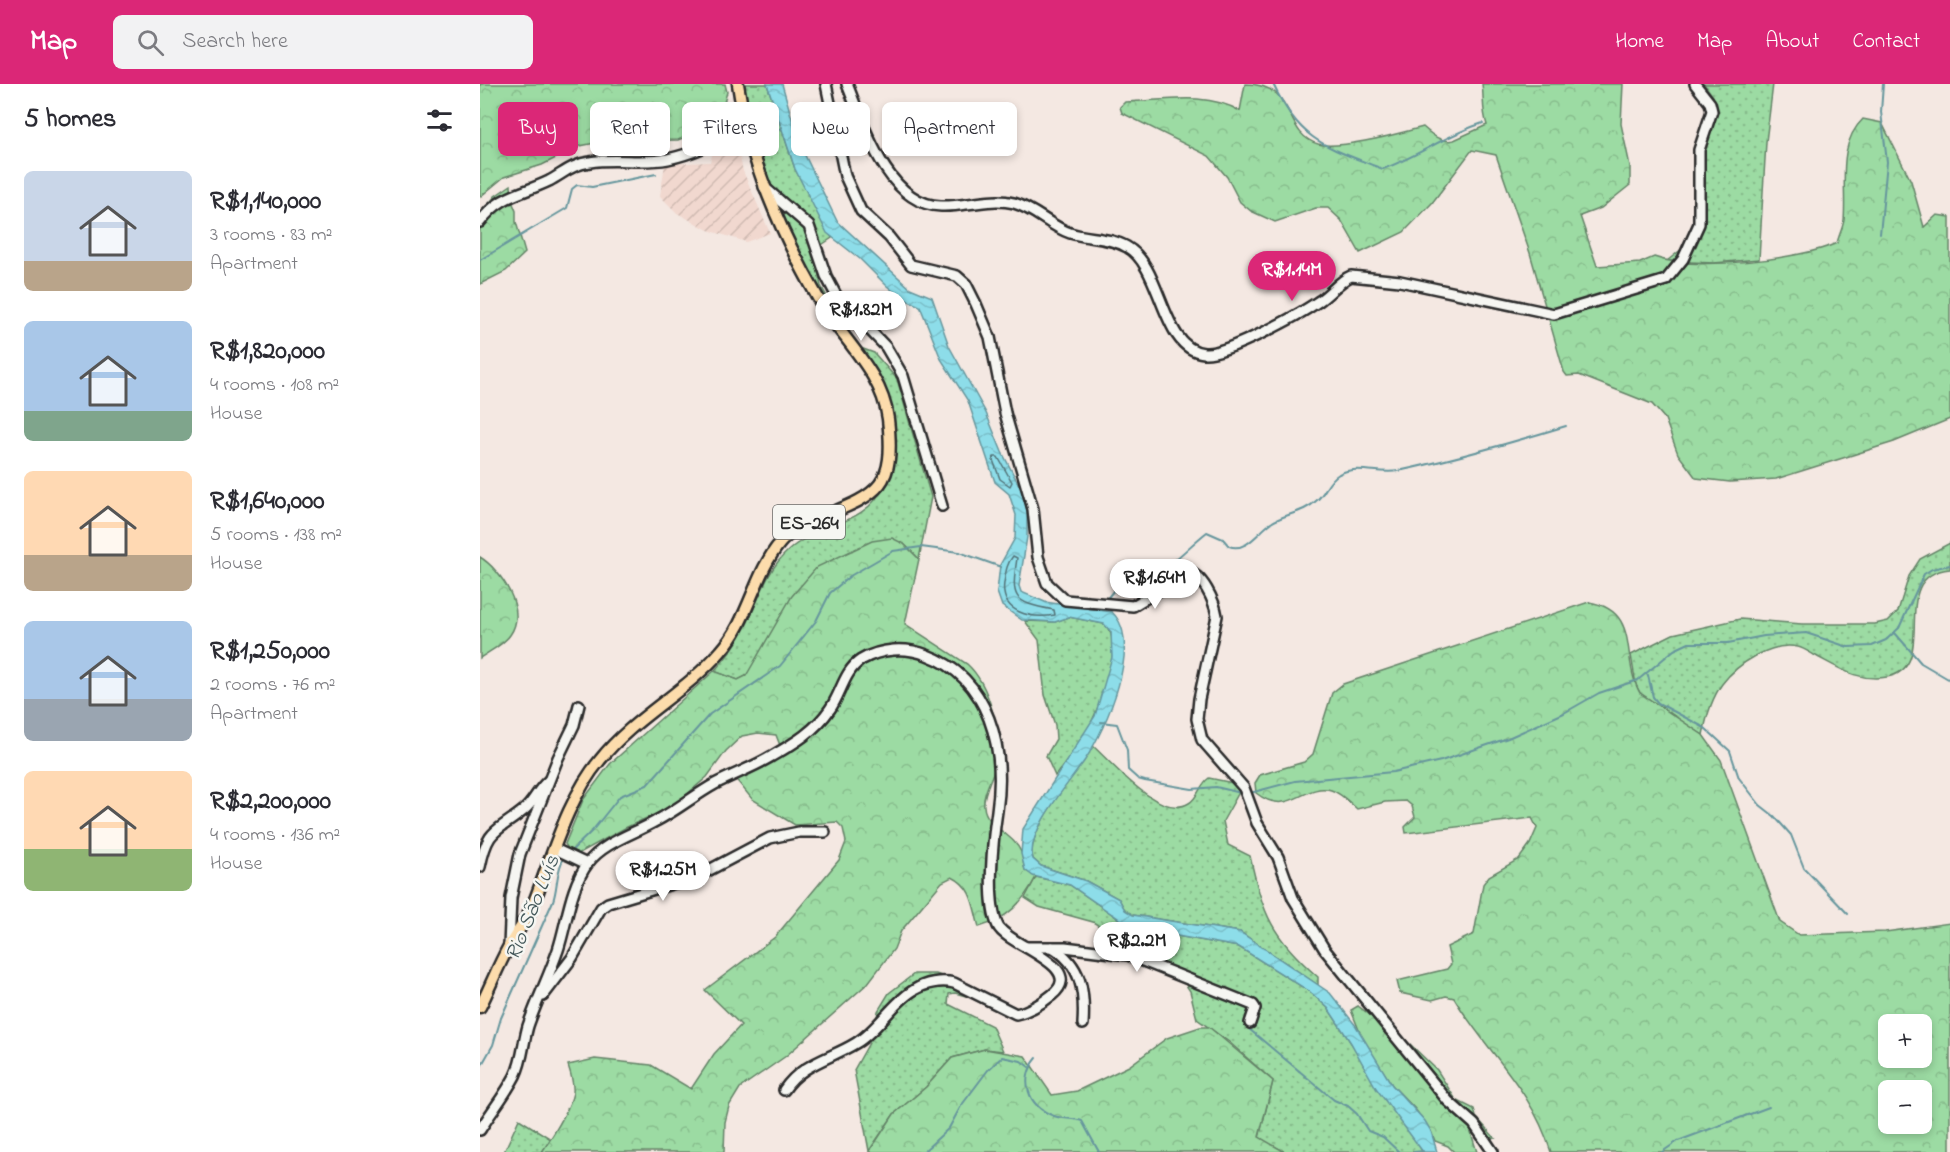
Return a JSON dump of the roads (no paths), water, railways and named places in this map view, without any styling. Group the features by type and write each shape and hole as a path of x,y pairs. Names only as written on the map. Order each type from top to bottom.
{"main road":[{"name":"ES-264","path":"738,84 741,102"},
{"name":"ES-264","path":"480,1007 512,942 530,912 558,850 575,801 599,760 619,738 720,653 729,641 779,544 804,524 864,500 879,487 888,468 889,434 881,394 866,365 818,298 764,187 754,156"}],"street":[{"path":"826,84 845,176 857,205 889,237 910,265 957,276 966,284 976,304 990,337 1005,413 1032,509 1038,557 1047,583 1065,600 1133,606 1187,573 1197,576 1214,604 1217,616 1199,699 1197,719 1202,740 1244,788 1257,823 1278,857 1293,898 1325,950 1448,1101 1483,1135 1493,1152"},
{"path":"847,84 876,151 906,194 916,201 940,206 985,202 1015,203 1066,231 1127,247 1136,254 1150,274 1180,340 1190,348 1207,353 1232,346 1307,309 1351,276 1400,281 1554,314 1666,280 1683,260 1700,218 1699,150 1712,111 1710,103 1695,84"},
{"path":"480,222 489,210 504,198 550,180 574,165 591,162 666,159 682,154"},
{"path":"764,187 809,226 826,276 836,295 895,360 903,376 942,506"},
{"path":"480,1130 483,1119 518,1068 534,1010 556,954 580,875 587,864 597,853 660,819 716,784 760,763 812,731 832,707 852,668 860,660 898,649 913,650 934,658 960,673 974,688 990,720 998,757 999,795 992,851 994,913 1001,930 1024,947 1051,961 1060,978 1055,993 1033,1008 1012,1013 954,982 944,981 926,985 912,991 857,1043 808,1066 793,1076 784,1090"},
{"path":"512,942 511,898 520,854 579,705"},
{"path":"480,867 485,844 495,829 526,808 541,787 551,779"},
{"path":"534,1010 572,958 598,913 608,903 698,876 770,838 799,832 825,832"},
{"path":"558,850 587,864"},
{"path":"1024,947 1050,946 1139,959 1253,1005 1255,1008 1251,1023"},
{"path":"1050,946 1066,957 1079,976 1084,994 1083,1024"}],"water":[{"path":"767,84 782,84 791,115 791,156 805,156 837,221 910,288 932,297 949,346 986,413 1002,452 1023,493 1027,511 1027,537 1019,586 1021,592 1045,602 1112,612 1121,626 1124,644 1123,664 1111,707 1094,746 1042,822 1032,848 1033,859 1041,866 1086,881 1119,899 1125,910 1133,915 1240,932 1330,993 1356,1026 1392,1085 1425,1121 1431,1131 1437,1152 1423,1152 1376,1088 1328,1008 1309,991 1239,947 1143,930 1125,923 1070,885 1033,876 1025,870 1021,854 1023,829 1095,716 1112,657 1111,632 1104,624 1069,617 1055,622 1022,620 1002,606 997,592 1000,565 1015,538 1016,515 1009,494 995,482 968,401 941,359 920,306 902,298 860,259 827,233 795,169 779,120 779,102 773,102"}],"waterway":[{"path":"1273,84 1283,103 1305,131 1331,148 1383,169 1483,123"},
{"path":"1880,234 1887,162 1881,112 1883,84"},
{"path":"480,260 567,208 572,189 577,185 592,187 656,174"},
{"path":"1105,601 1114,590 1128,588 1153,577 1207,532 1223,539 1229,546 1247,544 1271,523 1311,505 1335,477 1346,471 1398,471 1566,426"},
{"name":"Rio São Luís","path":"570,852 592,831 620,796 647,785 710,714 780,666 816,621 830,593 850,576 893,551 921,547 959,552 1001,567"},
{"path":"1250,793 1295,781 1393,772 1441,761 1508,738 1564,713 1599,693 1638,680 1674,650 1689,643 1728,643 1764,636 1806,633 1848,647 1872,646 1886,640 1899,628 1924,574 1932,569 1950,565"},
{"path":"1895,633 1921,663 1950,680"},
{"path":"1648,675 1653,697 1658,703 1705,728 1730,751 1739,778 1760,805 1774,816 1791,835 1804,868 1848,914"},
{"path":"1101,722 1117,724 1127,750 1128,770 1138,779 1192,789 1216,787 1241,793"},
{"name":"Rio São Luís","path":"480,1068 493,1045 501,1018 553,901 564,858"},
{"path":"1150,953 1155,932"},
{"path":"1249,1029 1334,1100 1348,1106 1357,1114 1368,1131 1383,1137 1399,1152"},
{"path":"923,1152 949,1128 961,1106 988,1070 1002,1057 1021,1061 1029,1067"},
{"path":"1037,1058 1031,1066 1027,1083 1032,1099 1037,1106 1054,1116 1082,1121 1099,1152"},
{"path":"1662,1152 1678,1141 1769,1107"},
{"path":"1414,1152 1423,1151"}]}
